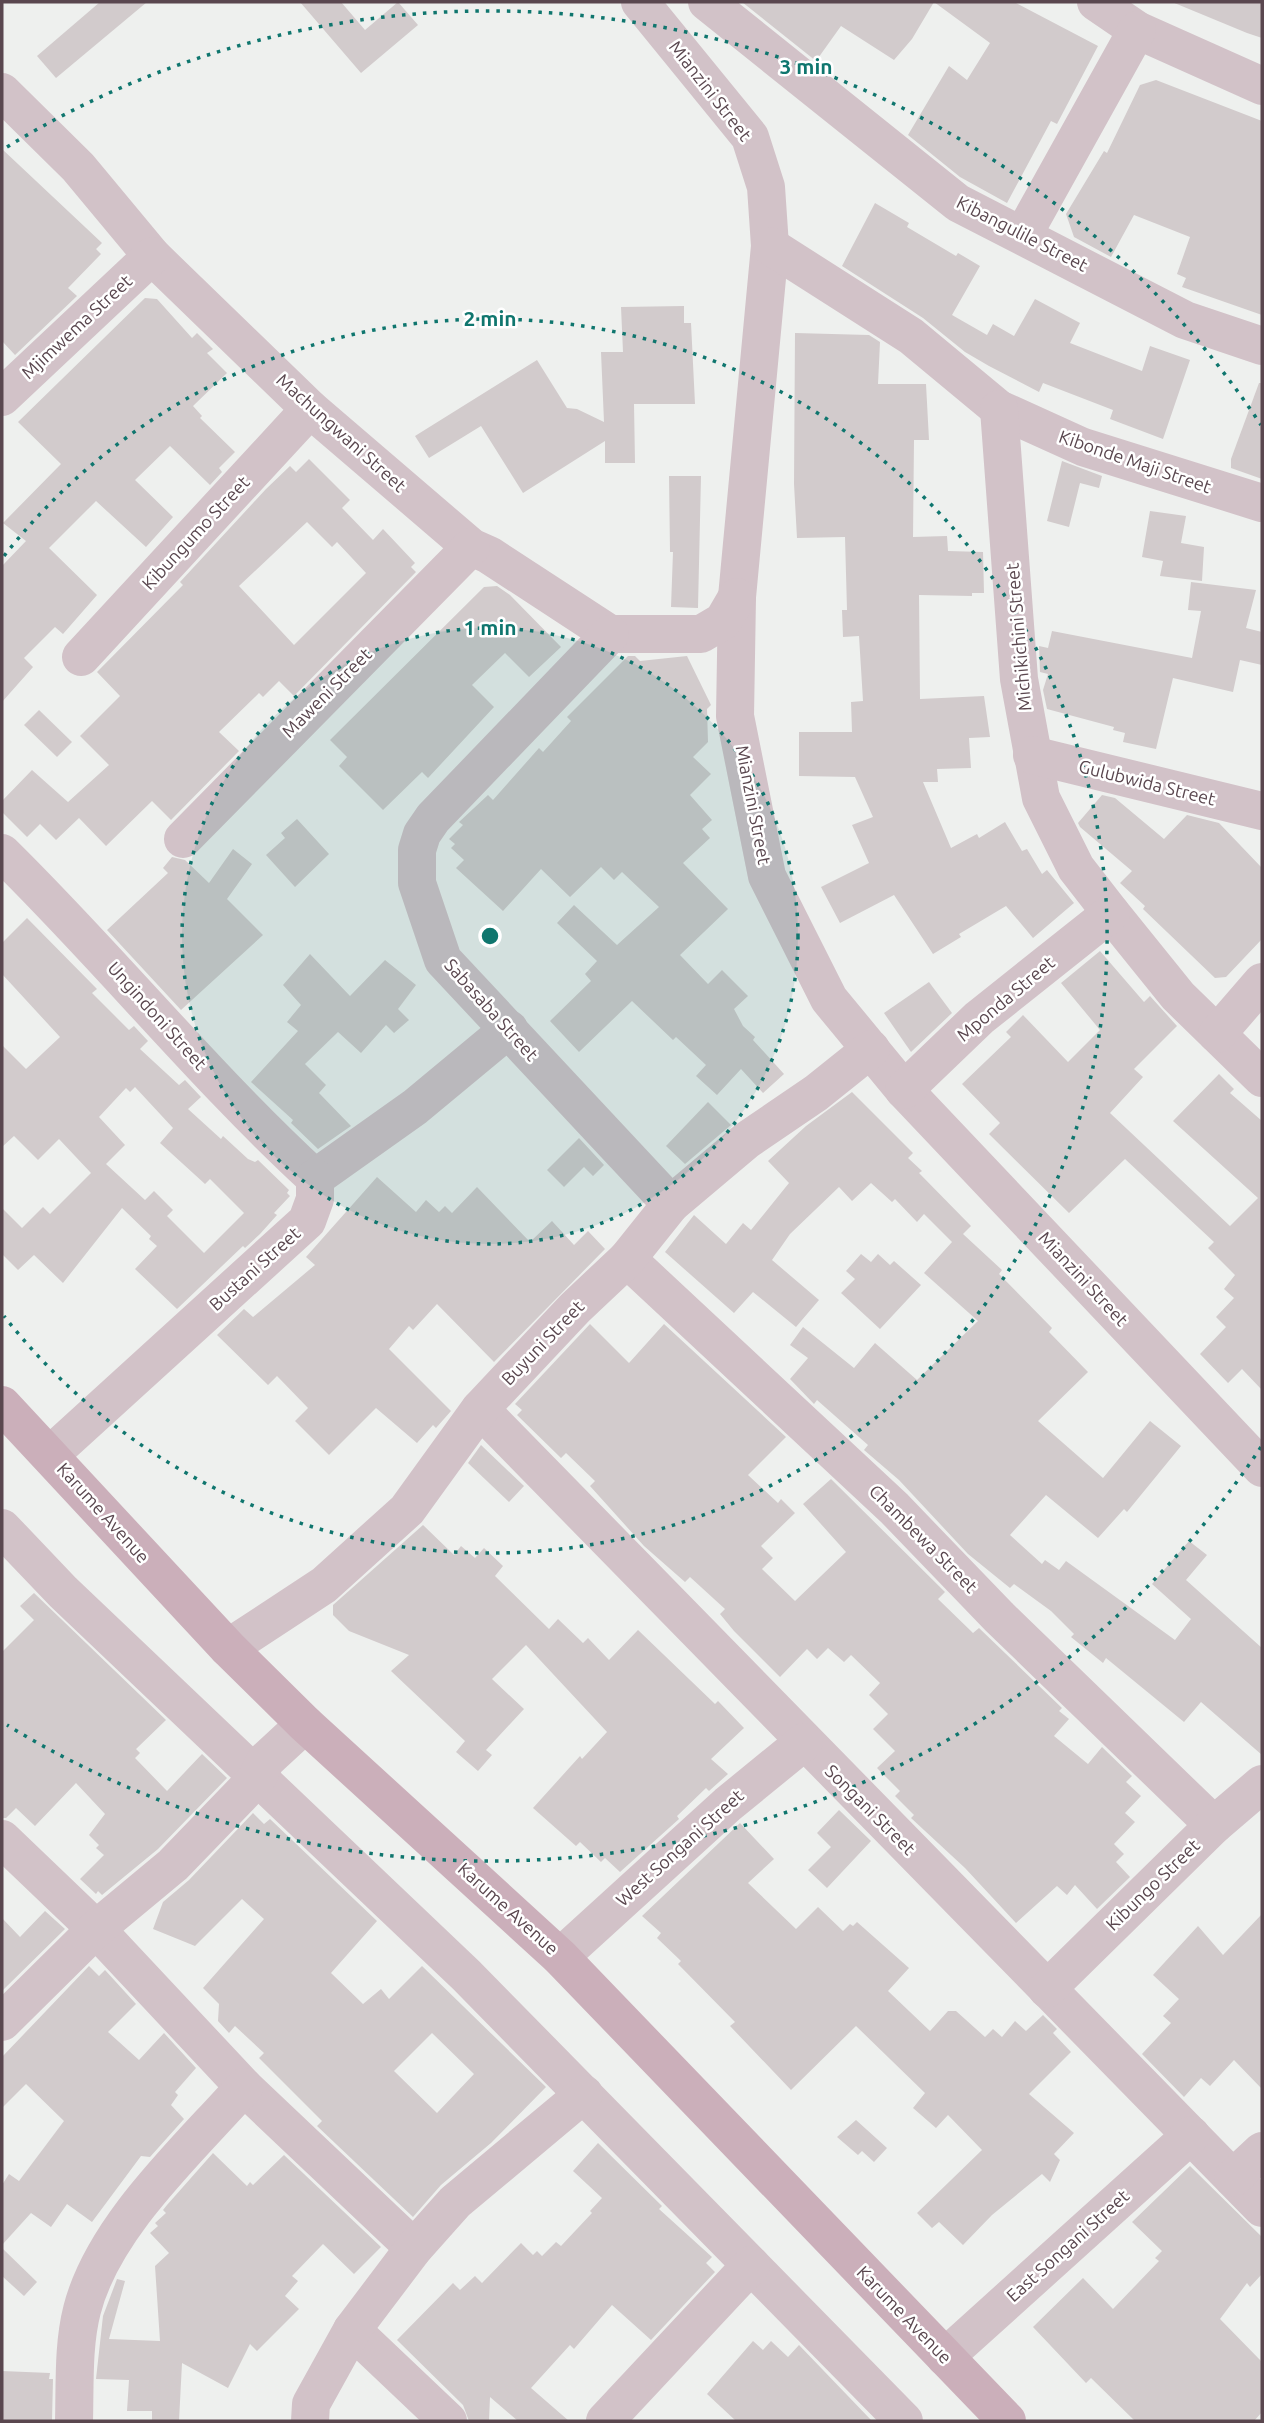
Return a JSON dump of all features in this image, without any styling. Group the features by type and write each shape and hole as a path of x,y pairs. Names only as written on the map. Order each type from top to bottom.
{"main road":[{"name":"Karume Avenue","path":"2,1405 51,1454 228,1648 279,1750 560,1957 1007,2421"}],"street":[{"name":"Mianzini Street","path":"640,2 750,137 766,187 770,246 737,597 735,716 767,876 829,999 904,1090 1262,1468"},
{"name":"Kibangulile Street","path":"707,2 958,203 1185,320 1262,346"},
{"path":"1096,2 1137,30 1262,86"},
{"path":"1023,235 1137,30"},
{"name":"Machungwani Street","path":"2,92 78,167 152,256 310,409 471,547 489,555 610,634"},
{"name":"Kibonde Maji Street","path":"770,246 911,336 999,409 1083,447 1262,503"},
{"name":"Mjimwema Street","path":"2,397 152,256"},
{"name":"Kibungumo Street","path":"81,657 310,409"},
{"name":"Michikichini Street","path":"999,409 1019,679 1041,798 1076,868 1111,913 1178,996 1262,1078"},
{"name":"Maweni Street","path":"183,839 471,547"},
{"path":"610,634 701,634 723,621 737,597"},
{"name":"Sabasaba Street","path":"610,634 433,818 422,834 417,850 417,883 443,960 671,1204"},
{"name":"Gulubwida Street","path":"1032,755 1262,811"},
{"name":"Ungindoni Street","path":"2,853 73,923 217,1082 315,1178"},
{"name":"Mponda Street","path":"904,1090 979,1018 1111,913"},
{"path":"1217,1034 1262,982"},
{"path":"315,1178 415,1107 509,1029"},
{"name":"Buyuni Street","path":"228,1648 324,1585 407,1510 480,1409 575,1308 627,1258 671,1204 747,1140 816,1093 871,1049"},
{"name":"Bustani Street","path":"51,1454 307,1221 315,1199 315,1178"},
{"name":"Chambewa Street","path":"627,1258 894,1508 999,1617 1214,1825"},
{"name":"Songani Street","path":"480,1409 1262,2208"},
{"path":"2,1528 63,1592 279,1750 467,1975 902,2420"},
{"name":"West Songani Street","path":"560,1957 728,1804 804,1742"},
{"path":"2,2022 96,1929 173,1865 279,1750"},
{"name":"Kibungo Street","path":"1047,1989 1214,1825 1262,1784"},
{"path":"2,1839 96,1929 244,2087 414,2248"},
{"path":"74,2421 77,2334 89,2286 107,2250 128,2219 244,2087"},
{"path":"310,2421 311,2404 352,2330 414,2248 455,2202 584,2094"},
{"name":"East Songani Street","path":"945,2357 1191,2136"},
{"path":"1233,2178 1262,2151"},
{"path":"605,2421 751,2265"},
{"path":"352,2330 448,2421"}],"building":[{"path":"100,2 147,2 56,78 37,56"},
{"path":"300,2 341,2 365,30 398,2 418,25 361,73"},
{"path":"742,2 934,2 912,39 894,60 841,26 816,61"},
{"path":"934,2 1014,2 1098,46 1057,124 1051,121 1007,203 960,177 908,135 949,66 967,80 990,43"},
{"path":"1172,2 1262,2 1262,38 1247,33"},
{"path":"1156,80 1262,121 1262,315 1182,287 1186,278 1177,274 1190,237 1134,215 1111,257 1074,237 1066,214 1104,151 1107,153 1140,85"},
{"path":"2,149 102,243 96,249 101,254 68,288 77,296 15,355 2,341"},
{"path":"875,203 909,223 907,227 956,256 958,253 980,266 952,315 987,335 993,324 1014,336 1035,299 1080,323 1070,343 1142,371 1150,346 1190,360 1163,439 1110,419 1113,410 1043,383 1039,392 989,366 965,352 923,318 842,266"},
{"path":"145,298 157,299 192,338 197,333 213,349 207,353 227,373 193,406 202,416 200,418 235,452 219,468 222,472 210,485 170,446 135,480 173,517 146,547 96,501 49,548 97,595 63,634 55,627 24,658 33,667 2,702 2,566 26,541 3,523 61,464 18,422"},
{"path":"684,306 684,323 691,323 695,404 634,404 635,463 605,463 605,441 523,493 481,426 429,458 415,436 537,360 567,408 577,409 604,422 601,352 623,352 621,307"},
{"path":"795,333 869,335 880,342 878,384 926,384 929,440 914,440 913,537 947,536 948,551 983,552 984,593 972,593 972,596 919,595 920,699 984,696 990,737 969,738 971,768 937,769 938,782 923,782 951,848 977,834 979,838 1005,822 1022,851 1027,849 1042,874 1047,870 1074,903 1033,938 1006,906 959,934 961,937 933,954 894,895 840,923 821,887 869,863 852,825 873,817 855,777 799,776 799,732 852,732 851,702 863,701 859,636 843,637 842,610 847,610 845,537 797,538 794,484"},
{"path":"1259,383 1262,383 1262,479 1231,468 1231,459"},
{"path":"309,459 350,500 342,508 373,540 383,529 415,563 411,567 416,572 294,696 279,681 263,697 259,693 219,732 239,751 171,820 152,801 106,846 79,818 56,840 40,824 27,837 2,812 2,801 32,770 68,802 109,765 80,736 120,696 97,672 183,585 180,582 266,489 290,466 296,472","holes":["307,522 332,547 337,542 366,573 294,645 239,586"]},
{"path":"1062,461 1102,476 1099,488 1080,483 1069,527 1047,521"},
{"path":"669,476 701,476 698,608 671,607 673,552 670,552"},
{"path":"1150,511 1186,516 1181,543 1204,547 1202,581 1160,576 1163,561 1142,557"},
{"path":"1191,582 1256,590 1246,628 1262,632 1262,665 1240,660 1233,692 1173,678 1156,749 1123,742 1125,733 1113,730 1114,727 1047,709 1043,690 1048,674 1040,672 1039,646 1048,648 1052,631 1192,658 1201,611 1188,610"},
{"path":"497,586 510,595 561,647 529,677 505,653 472,685 494,707 428,778 422,772 383,810 339,766 347,757 330,740 484,587"},
{"path":"628,656 635,656 640,661 687,656 711,705 707,709 708,742 693,757 711,774 690,795 712,820 702,829 710,838 683,863 728,909 680,955 708,984 722,970 748,996 734,1009 743,1026 755,1037 753,1040 784,1074 763,1093 741,1069 717,1095 696,1076 706,1065 676,1037 673,1040 632,1001 579,1052 550,1021 591,981 585,974 597,961 557,923 574,905 617,945 659,907 622,872 614,880 601,867 570,897 541,869 503,911 456,868 464,860 451,848 455,844 449,839 463,825 459,822 488,795 493,800 539,748 543,752 571,721 567,717"},
{"path":"39,710 72,742 57,757 24,725"},
{"path":"1102,795 1115,798 1164,839 1187,815 1219,823 1262,868 1262,939 1226,977 1215,978 1143,909 1145,906 1120,883 1132,871 1080,827 1078,823"},
{"path":"297,819 329,854 295,887 266,855 285,838 281,833"},
{"path":"233,849 252,864 227,899 263,935 181,1010 107,930 168,873 163,868 172,857 185,860 209,883"},
{"path":"27,918 97,989 92,993 129,1030 134,1026 148,1041 140,1049 179,1085 185,1080 201,1097 188,1109 248,1159 255,1162 258,1160 289,1190 287,1193 290,1196 260,1234 245,1248 243,1246 177,1309 135,1269 157,1246 149,1239 151,1236 122,1208 63,1283 34,1255 18,1270 2,1254 2,1208 22,1228 43,1207 50,1214 91,1173 59,1139 38,1160 14,1136 2,1147 2,1045 26,1069 60,1037 2,974 2,943","holes":["135,1087 173,1128 160,1143 205,1184 210,1179 244,1213 204,1253 167,1216 173,1210 154,1191 145,1200 106,1164 125,1145 99,1117 126,1088 130,1092"]},
{"path":"1100,951 1144,1002 1150,996 1177,1026 1134,1069 1143,1077 1110,1113 1230,1226 1258,1198 1173,1121 1219,1074 1234,1089 1230,1093 1262,1121 1262,1390 1242,1369 1228,1383 1200,1354 1226,1327 1216,1317 1234,1298 1224,1289 1235,1275 1208,1248 1214,1242 1125,1159 1069,1213 989,1134 1000,1123 962,1084 1011,1037 1006,1032 1023,1015 1068,1062 1100,1030 1061,983"},
{"path":"310,954 350,996 385,960 416,985 398,1009 409,1020 394,1033 386,1025 361,1053 338,1032 305,1064 326,1085 319,1093 351,1126 318,1149 291,1123 293,1120 251,1082 298,1031 287,1022 301,1005 283,985"},
{"path":"929,982 952,1013 911,1052 884,1013"},
{"path":"852,1092 913,1153 908,1158 922,1171 919,1173 971,1226 963,1234 1002,1270 999,1274 1052,1328 1049,1332 1088,1372 1038,1421 1103,1478 1150,1421 1181,1446 1127,1512 1124,1509 1098,1538 1046,1495 1010,1535 1042,1564 1045,1560 1059,1570 1066,1561 1175,1640 1191,1619 1152,1584 1189,1541 1207,1555 1186,1580 1262,1648 1262,1755 1201,1702 1184,1722 1106,1658 1103,1663 1071,1637 1074,1634 1051,1611 1014,1584 1010,1588 968,1554 899,1480 864,1450 868,1445 817,1400 814,1404 790,1379 808,1358 790,1345 803,1327 854,1368 875,1343 917,1380 978,1321 924,1273 952,1242 924,1214 917,1222 895,1199 892,1202 871,1183 852,1201 839,1187 790,1234 772,1260 819,1300 796,1327 753,1292 734,1313 665,1252 694,1215 726,1244 743,1223 751,1230 789,1183 768,1161 806,1126"},
{"path":"708,1102 731,1125 685,1164 666,1146"},
{"path":"579,1138 604,1165 593,1176 584,1167 564,1187 547,1170"},
{"path":"377,1177 416,1212 426,1200 439,1212 445,1206 452,1213 477,1187 530,1242 552,1221 574,1245 588,1231 605,1249 494,1362 437,1304 413,1330 409,1326 389,1349 451,1411 436,1428 433,1425 417,1443 376,1408 329,1455 295,1421 308,1408 277,1376 268,1385 217,1335 244,1309 253,1317 315,1265 306,1257"},
{"path":"861,1254 871,1262 878,1254 890,1265 894,1261 921,1285 880,1329 841,1293 855,1279 846,1271"},
{"path":"590,1324 629,1363 664,1324 786,1437 748,1475 778,1503 781,1499 795,1513 761,1546 773,1558 762,1569 795,1601 846,1552 803,1504 831,1479 945,1592 938,1599 973,1633 979,1628 1062,1708 1059,1711 1069,1719 1054,1736 1088,1764 1102,1747 1132,1776 1126,1782 1141,1796 1125,1813 1135,1822 1114,1844 1124,1854 1116,1862 1130,1877 1097,1909 1075,1885 1067,1895 1057,1886 1016,1923 965,1868 911,1818 914,1815 895,1796 900,1791 877,1768 895,1751 873,1729 888,1714 869,1695 880,1683 851,1655 844,1662 828,1648 817,1659 807,1649 780,1677 720,1614 725,1609 690,1577 685,1582 644,1546 590,1486 595,1481 566,1453 561,1458 517,1415 522,1410 515,1404"},
{"path":"481,1445 524,1486 509,1502 468,1463"},
{"path":"423,1525 454,1555 461,1546 475,1558 484,1548 503,1566 495,1576 549,1629 558,1619 583,1643 588,1638 609,1660 638,1630 715,1704 718,1701 744,1728 711,1759 728,1774 709,1791 706,1788 677,1816 679,1819 620,1872 605,1858 601,1862 580,1842 576,1846 533,1808 580,1756 582,1759 607,1732 526,1645 492,1679 524,1709 486,1750 492,1755 478,1771 456,1752 465,1741 391,1671 409,1655 349,1631 333,1615 333,1605"},
{"path":"34,1593 166,1720 136,1749 140,1753 135,1758 167,1791 202,1754 227,1778 158,1849 102,1895 98,1891 96,1894 80,1879 104,1855 96,1848 99,1845 89,1835 105,1814 76,1783 35,1826 16,1808 6,1818 2,1818 2,1652 34,1620 20,1606"},
{"path":"839,1810 871,1841 827,1888 808,1870 831,1847 817,1833"},
{"path":"253,1813 264,1824 270,1819 377,1921 331,1973 363,2004 381,1989 389,1999 422,1966 546,2087 491,2143 441,2185 413,2217 317,2126 322,2121 259,2058 264,2053 235,2026 229,2033 218,2021 219,2004 203,1988 264,1919 242,1899 195,1946 153,1929 163,1902 189,1880","holes":["432,2033 474,2074 437,2113 394,2071"]},
{"path":"740,1823 774,1859 748,1883 796,1929 818,1907 843,1931 850,1924 853,1926 857,1922 909,1968 888,1991 930,2031 948,2011 956,2011 985,2037 993,2029 1002,2037 1015,2021 1026,2031 1043,2015 1057,2029 1053,2033 1071,2052 1029,2094 1074,2133 1054,2154 1060,2160 1050,2182 1042,2174 992,2215 963,2245 939,2222 932,2228 917,2213 982,2150 948,2115 936,2128 913,2108 925,2093 856,2026 791,2090 730,2026 735,2022 678,1964 681,1961 657,1938 661,1933 642,1916"},
{"path":"45,1911 65,1929 2,1991 2,1918 20,1937"},
{"path":"1262,1914 1262,2089 1234,2060 1210,2086 1201,2078 1184,2097 1142,2054 1171,2023 1163,2016 1179,1999 1153,1975 1198,1926 1223,1955"},
{"path":"89,1966 99,1976 105,1970 136,2004 108,2032 139,2060 164,2033 196,2068 175,2092 178,2095 171,2105 184,2119 150,2157 141,2156 92,2222 67,2204 51,2227 31,2213 2,2245 2,2185 9,2174 19,2181 64,2121 26,2084 2,2108 2,2057"},
{"path":"856,2120 887,2148 874,2162 862,2151 858,2155 837,2137"},
{"path":"598,2143 662,2206 659,2209 712,2257 706,2263 715,2272 651,2340 612,2305 574,2349 570,2345 531,2388 569,2421 518,2421 490,2397 489,2421 469,2421 463,2405 397,2340 453,2283 460,2290 475,2276 482,2283 521,2243 533,2255 537,2251 542,2256 556,2242 561,2246 592,2213 590,2211 602,2198 573,2171"},
{"path":"213,2153 247,2186 250,2182 253,2185 284,2155 381,2247 354,2274 323,2244 292,2276 298,2281 285,2296 299,2309 257,2351 250,2344 228,2388 182,2363 179,2421 152,2421 152,2411 127,2411 129,2380 96,2379 103,2316 117,2279 125,2281 109,2339 160,2341 155,2266 169,2253 150,2233 158,2226 155,2223 166,2213 163,2210"},
{"path":"1190,2166 1262,2237 1262,2274 1250,2287 1247,2283 1220,2319 1262,2362 1262,2412 1254,2421 1135,2421 1091,2378 1086,2383 1033,2327 1083,2278 1113,2309 1159,2261 1155,2258 1162,2251 1132,2222"},
{"path":"2,2248 37,2282 24,2296 2,2276"},
{"path":"753,2341 763,2350 771,2341 788,2357 799,2345 872,2421 736,2421 707,2394"},
{"path":"2,2371 50,2373 49,2379 53,2379 52,2421 2,2421"}]}
